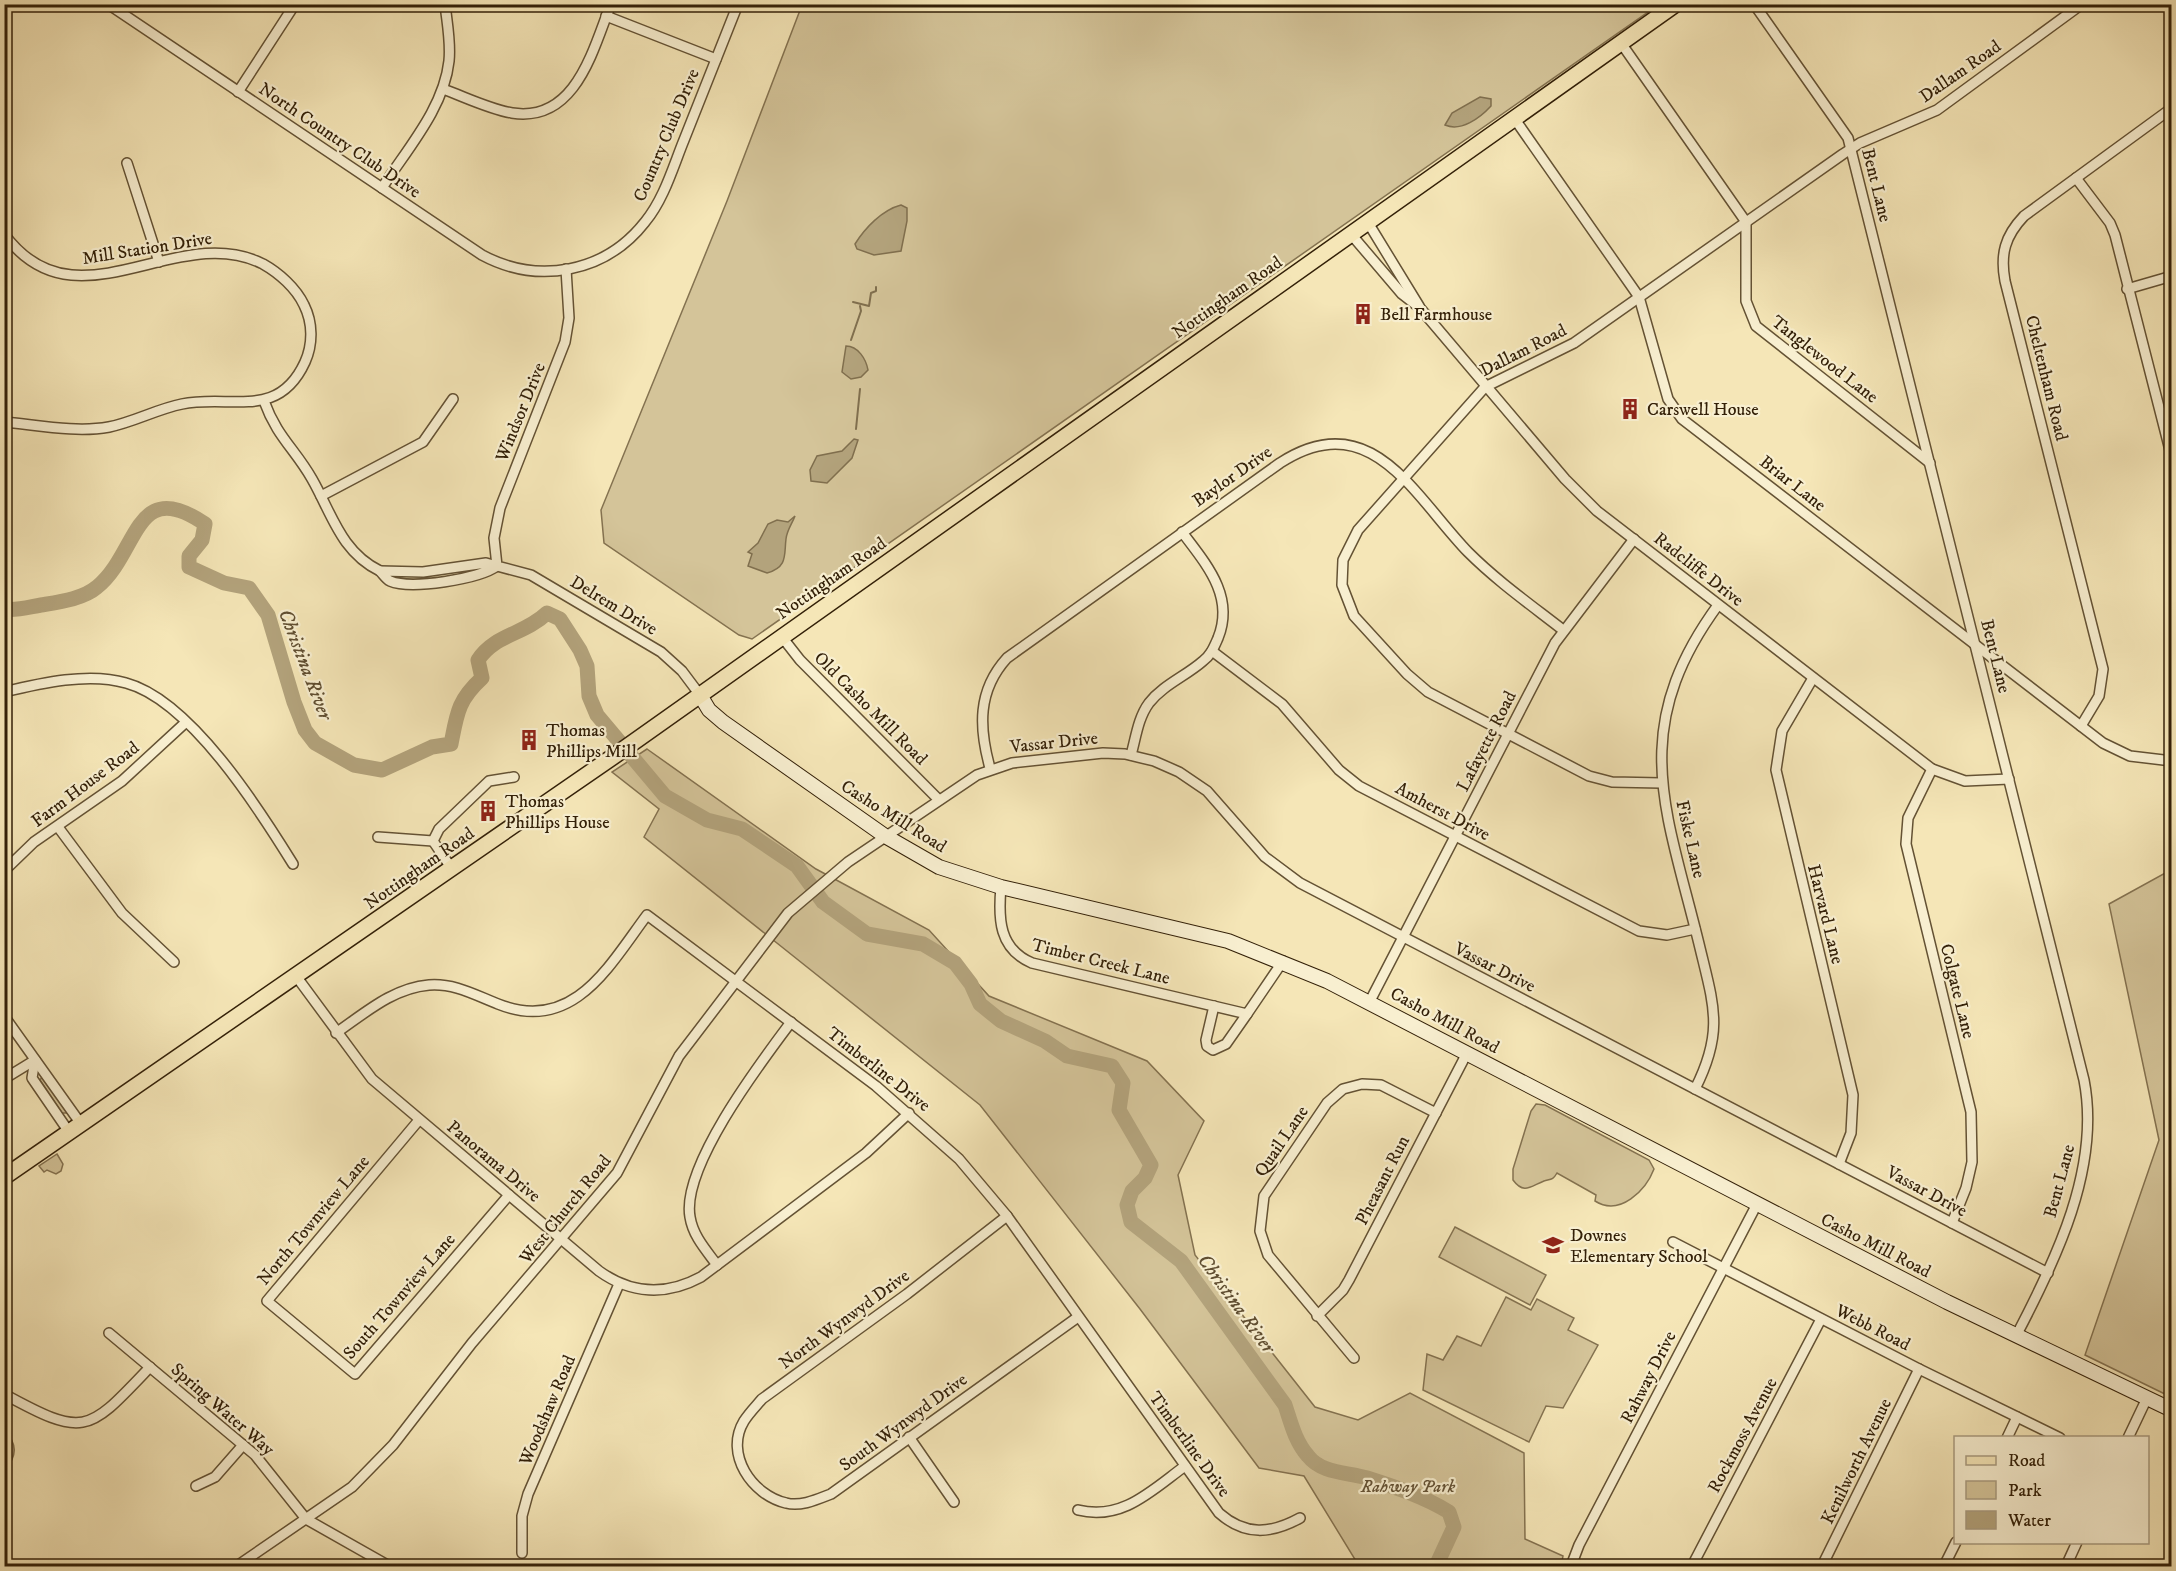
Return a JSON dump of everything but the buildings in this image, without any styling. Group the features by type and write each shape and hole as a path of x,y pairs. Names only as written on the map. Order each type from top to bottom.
{"main road":[{"name":"Nottingham Road","path":"4,1177 614,756 1676,4"}],"street":[{"name":"North Country Club Drive","path":"108,4 493,261 529,271 566,270"},
{"path":"238,92 295,4"},
{"path":"382,188 426,120 442,89 449,58 445,4"},
{"path":"442,89 512,113 529,113 550,107 568,95 581,78 611,4"},
{"name":"Country Club Drive","path":"566,270 600,261 627,241 645,222 665,187 738,4"},
{"name":"Bent Lane","path":"1754,4 1848,138 2080,1063 2087,1104 2088,1137 2084,1167 2048,1273 2016,1336"},
{"name":"Dallam Road","path":"1661,783 1624,783 1589,776 1450,705 1418,684 1361,625 1349,607 1342,585 1347,548 1358,530 1485,387 1574,343 1851,148 1937,110 2082,4"},
{"path":"606,16 716,59"},
{"path":"1620,43 1746,222"},
{"name":"Cheltenham Road","path":"2081,726 2099,696 2103,669 2005,281 2002,257 2009,234 2020,220 2172,108"},
{"name":"Briar Lane","path":"1514,118 1640,297 1668,399 1682,419 2103,743 2130,756 2172,761"},
{"path":"127,163 159,262"},
{"path":"2076,178 2110,223 2172,458"},
{"name":"Radcliffe Drive","path":"1367,221 1410,288 1420,308"},
{"name":"Tanglewood Lane","path":"1746,222 1746,302 1756,326 1930,463"},
{"name":"Radcliffe Drive","path":"1350,233 1402,294 1420,308 1485,387 1577,492 1718,605 1932,769 1965,781 2009,779"},
{"name":"Mill Station Drive","path":"4,234 30,259 66,275 102,276 203,252 236,254 270,268 299,296 310,325 311,337 307,358 288,386 264,401"},
{"name":"Windsor Drive","path":"497,566 494,538 500,508 565,342 569,318 566,270"},
{"path":"2127,289 2172,276"},
{"path":"321,496 423,442 453,399"},
{"path":"4,422 105,428 179,404 264,401 277,433 304,467 346,543 363,561 380,571 389,580 418,584 487,573 497,566"},
{"name":"Baylor Drive","path":"990,768 982,735 982,713 987,688 998,668 1027,642 1280,463 1317,445 1342,444 1364,448 1385,461 1404,477 1480,564 1563,630"},
{"path":"1131,755 1141,718 1150,702 1204,661 1212,651 1222,627 1222,598 1213,574 1182,532"},
{"name":"Lafayette Road","path":"1370,1001 1563,630 1634,539"},
{"name":"Delrem Drive","path":"497,566 531,575 661,652 682,670 700,695"},
{"name":"Fiske Lane","path":"1695,1089 1711,1054 1714,1016 1661,783 1661,745 1669,697 1691,644 1718,605"},
{"name":"Old Casho Mill Road","path":"782,637 800,660 939,800"},
{"name":"Amherst Drive","path":"1212,651 1282,704 1348,778 1639,931 1667,935 1695,929"},
{"name":"Harvard Lane","path":"1813,678 1782,731 1776,770 1853,1095 1851,1134 1839,1164"},
{"path":"4,692 81,680 105,679 125,682 142,688 164,700 237,778 293,864"},
{"name":"Casho Mill Road","path":"700,695 709,710 723,722 885,836 939,867 1001,887 1228,941 1283,962 1370,1001 1757,1204 2016,1336 2172,1410"},
{"name":"Farm House Road","path":"4,871 23,851 122,781 185,723"},
{"name":"Vassar Drive","path":"939,800 990,768 1012,763 1103,753 1131,755 1166,765 1190,778 1216,799 1254,846 1276,866 1315,891 2048,1273"},
{"name":"Colgate Lane","path":"1932,769 1908,818 1906,844 1971,1112 1972,1162 1966,1188 1952,1223"},
{"path":"433,841 439,829 489,781 514,777"},
{"name":"West Church Road","path":"237,1566 344,1493 374,1466 472,1343 562,1240 616,1173 671,1069 735,980 781,922 821,884 885,836 939,800"},
{"path":"58,827 122,913 174,962"},
{"path":"378,837 433,841"},
{"path":"433,841 452,869"},
{"name":"Timber Creek Lane","path":"1001,887 999,907 1002,934 1008,945 1023,959 1247,1014"},
{"name":"Timberline Drive","path":"336,1033 397,993 428,985 464,989 499,1005 521,1011 557,1008 580,997 600,979 647,915 909,1113 959,1159 1007,1216 1219,1513 1239,1527 1270,1530 1300,1518"},
{"path":"1214,1006 1206,1040 1207,1046 1213,1050 1226,1044 1283,962"},
{"name":"Panorama Drive","path":"296,976 365,1072 598,1271 619,1284 643,1290 670,1289 690,1283 866,1153 909,1113"},
{"path":"4,1016 35,1060 75,1128"},
{"path":"717,1265 693,1229 690,1217 692,1189 739,1092 791,1022"},
{"name":"Pheasant Run","path":"1317,1316 1350,1280 1467,1053"},
{"path":"35,1060 32,1078 75,1128"},
{"path":"4,1079 35,1060"},
{"name":"Quail Lane","path":"1354,1358 1277,1268 1263,1244 1259,1219 1269,1185 1327,1103 1343,1089 1362,1084 1381,1085 1436,1113"},
{"name":"North Townview Lane","path":"308,1335 267,1300 419,1119"},
{"name":"South Townview Lane","path":"308,1335 355,1374 509,1196"},
{"name":"Rahway Drive","path":"1571,1566 1585,1534 1757,1204"},
{"name":"North Wynwyd Drive","path":"743,1470 738,1456 743,1422 762,1399 907,1294 1007,1216"},
{"name":"Webb Road","path":"1673,1242 1919,1369 2058,1436"},
{"name":"Woodshaw Road","path":"522,1552 522,1516 528,1494 619,1284"},
{"name":"South Wynwyd Drive","path":"743,1470 768,1496 788,1504 813,1501 831,1494 1078,1317"},
{"name":"Rockmoss Avenue","path":"1692,1566 1821,1319"},
{"name":"Spring Water Way","path":"109,1333 243,1445 264,1465 306,1520"},
{"path":"4,1394 48,1418 78,1424 108,1411 150,1367"},
{"name":"Kenilworth Avenue","path":"1822,1566 1919,1369"},
{"path":"2128,1436 2147,1398"},
{"path":"2008,1436 2017,1417"},
{"path":"909,1437 954,1502"},
{"path":"196,1486 215,1477 243,1445"},
{"path":"1078,1510 1094,1514 1115,1512 1138,1500 1185,1466"},
{"path":"306,1520 389,1566"},
{"path":"1944,1566 1955,1544"},
{"path":"2066,1566 2076,1544"}],"green space":[{"path":"802,5 1658,5 752,639 739,635 604,543 601,510 727,201"},
{"name":"Rahway Park","path":"647,749 816,869 929,930 989,996 1147,1061 1204,1121 1178,1175 1195,1255 1315,1407 1358,1420 1410,1393 1524,1453 1525,1539 1563,1556 1561,1566 1359,1566 1304,1476 1259,1468 1140,1309 980,1105 644,837 659,809 612,772"},
{"path":"2167,872 2172,873 2171,1397 2085,1355 2159,1140 2109,904"},
{"path":"42,1077 67,1113 62,1113 40,1080"},
{"path":"1536,1104 1545,1105 1649,1160 1654,1169 1645,1185 1631,1199 1614,1206 1595,1201 1596,1195 1557,1173 1552,1179 1528,1188 1517,1185 1513,1180 1513,1169 1531,1111"},
{"path":"57,1154 63,1164 61,1171 56,1174 47,1170 44,1172 39,1166"},
{"path":"1455,1227 1546,1275 1530,1305 1439,1257"},
{"path":"1506,1297 1531,1310 1537,1299 1574,1318 1568,1330 1598,1345 1563,1408 1546,1406 1529,1442 1423,1390 1427,1354 1443,1360 1457,1336 1481,1346"}],"water":[{"path":"1480,97 1491,99 1491,106 1481,115 1470,123 1457,127 1445,125 1452,113"},
{"path":"901,205 907,208 907,221 901,251 874,255 857,249 855,244 869,226 887,211"},
{"path":"846,346 858,351 865,362 868,370 861,377 851,379 842,372"},
{"path":"854,439 858,440 852,458 827,483 811,481 810,470 817,456 842,451"},
{"path":"795,516 788,530 782,564 767,573 748,566 752,554 748,552 758,543 768,524 777,520 788,522"},
{"path":"4,1429 14,1445 14,1455 5,1471"}],"waterway":[{"path":"853,302 869,306 871,293 876,291 876,287"},
{"path":"851,340 861,311 860,306"},
{"path":"856,429 860,389"},
{"name":"Christina River","path":"4,609 18,609 63,601 91,591 111,573 140,524 151,513 164,508 182,511 205,524 202,540 189,556 189,567 224,583 249,588 268,615 294,702 305,730 315,743 354,765 382,770 432,747 451,744 463,700 482,678 478,660 485,651 547,613 560,619 580,650 587,666 589,696 597,715 665,796 707,820 742,829 797,866 823,902 867,934 923,944 955,963 971,984 980,1004 1001,1021 1045,1041 1067,1056 1112,1066 1123,1083 1119,1110 1151,1165 1145,1178 1132,1191 1127,1205 1131,1222 1181,1261 1285,1405 1297,1438 1314,1462 1328,1469 1367,1478 1399,1489 1449,1512 1454,1527 1436,1566"}],"place":[{"name":"Bell Farmhouse","path":"1363,314"},
{"name":"Carswell House","path":"1630,409"},
{"name":"Thomas Phillips Mill","path":"529,740"},
{"name":"Thomas Phillips House","path":"488,811"},
{"name":"Downes Elementary School","path":"1553,1245"}]}
